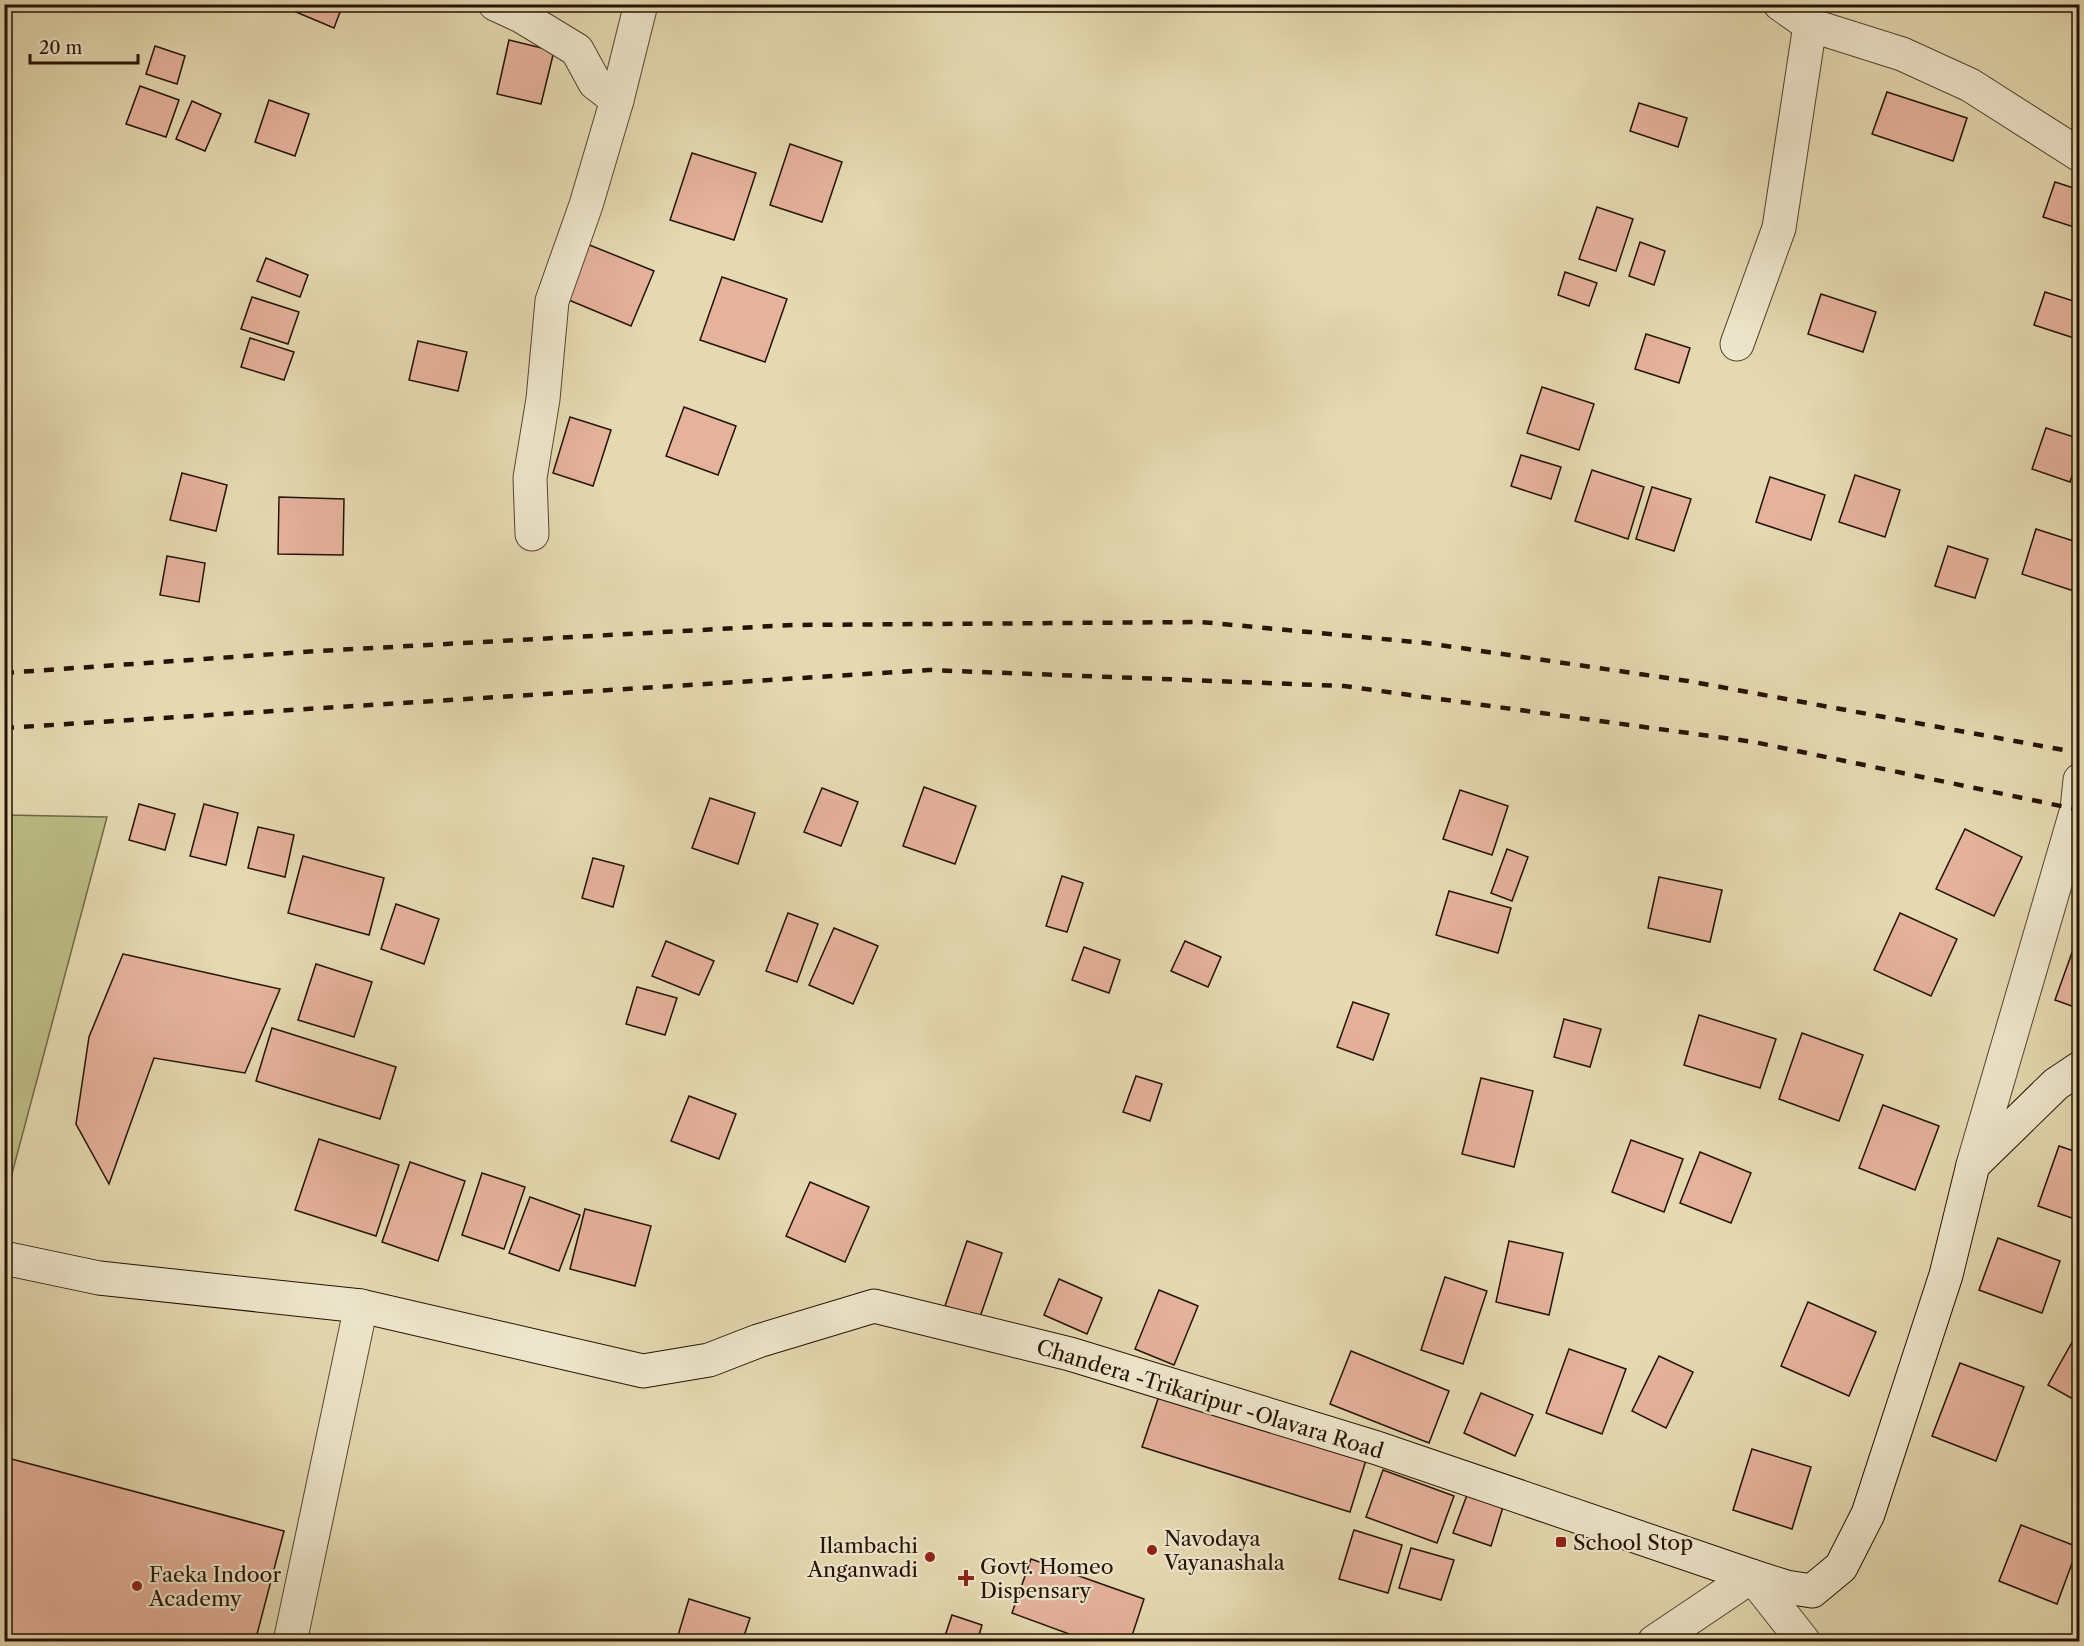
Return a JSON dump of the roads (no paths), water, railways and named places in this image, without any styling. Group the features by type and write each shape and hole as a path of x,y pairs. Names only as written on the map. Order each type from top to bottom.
{"main road":[{"path":"495,4 521,16 578,50 595,83 617,100"},
{"path":"532,534 530,478 543,399 552,301 586,205 617,100 641,4"},
{"path":"1780,4 1810,25 1902,54 1970,85 2079,155"},
{"path":"1737,344 1779,228 1810,25"},
{"path":"1973,1165 2077,809 2079,780"},
{"path":"1973,1165 2056,1084 2079,1068"},
{"name":"Chandera -Trikaripur -Olavara Road","path":"4,1258 99,1278 361,1306 642,1371 708,1360 758,1341 874,1306 1070,1354 1377,1448 1786,1587 1812,1591 1841,1568 1868,1514 1946,1275 1973,1165"},
{"path":"290,1641 361,1306"},
{"path":"1654,1641 1752,1576 1804,1641"}],"railway":[{"path":"4,673 318,651 792,625 1201,622 1426,643 1688,681 2080,753"},
{"path":"4,728 929,670 1344,686 1754,742 2080,810"}],"place":[{"name":"School Stop","path":"1561,1542"},
{"name":"Navodaya Vayanashala","path":"1152,1550"},
{"name":"Ilambachi Anganwadi","path":"930,1557"},
{"name":"Govt. Homeo Dispensary","path":"966,1578"},
{"name":"Faeka Indoor Academy","path":"137,1586"}]}
